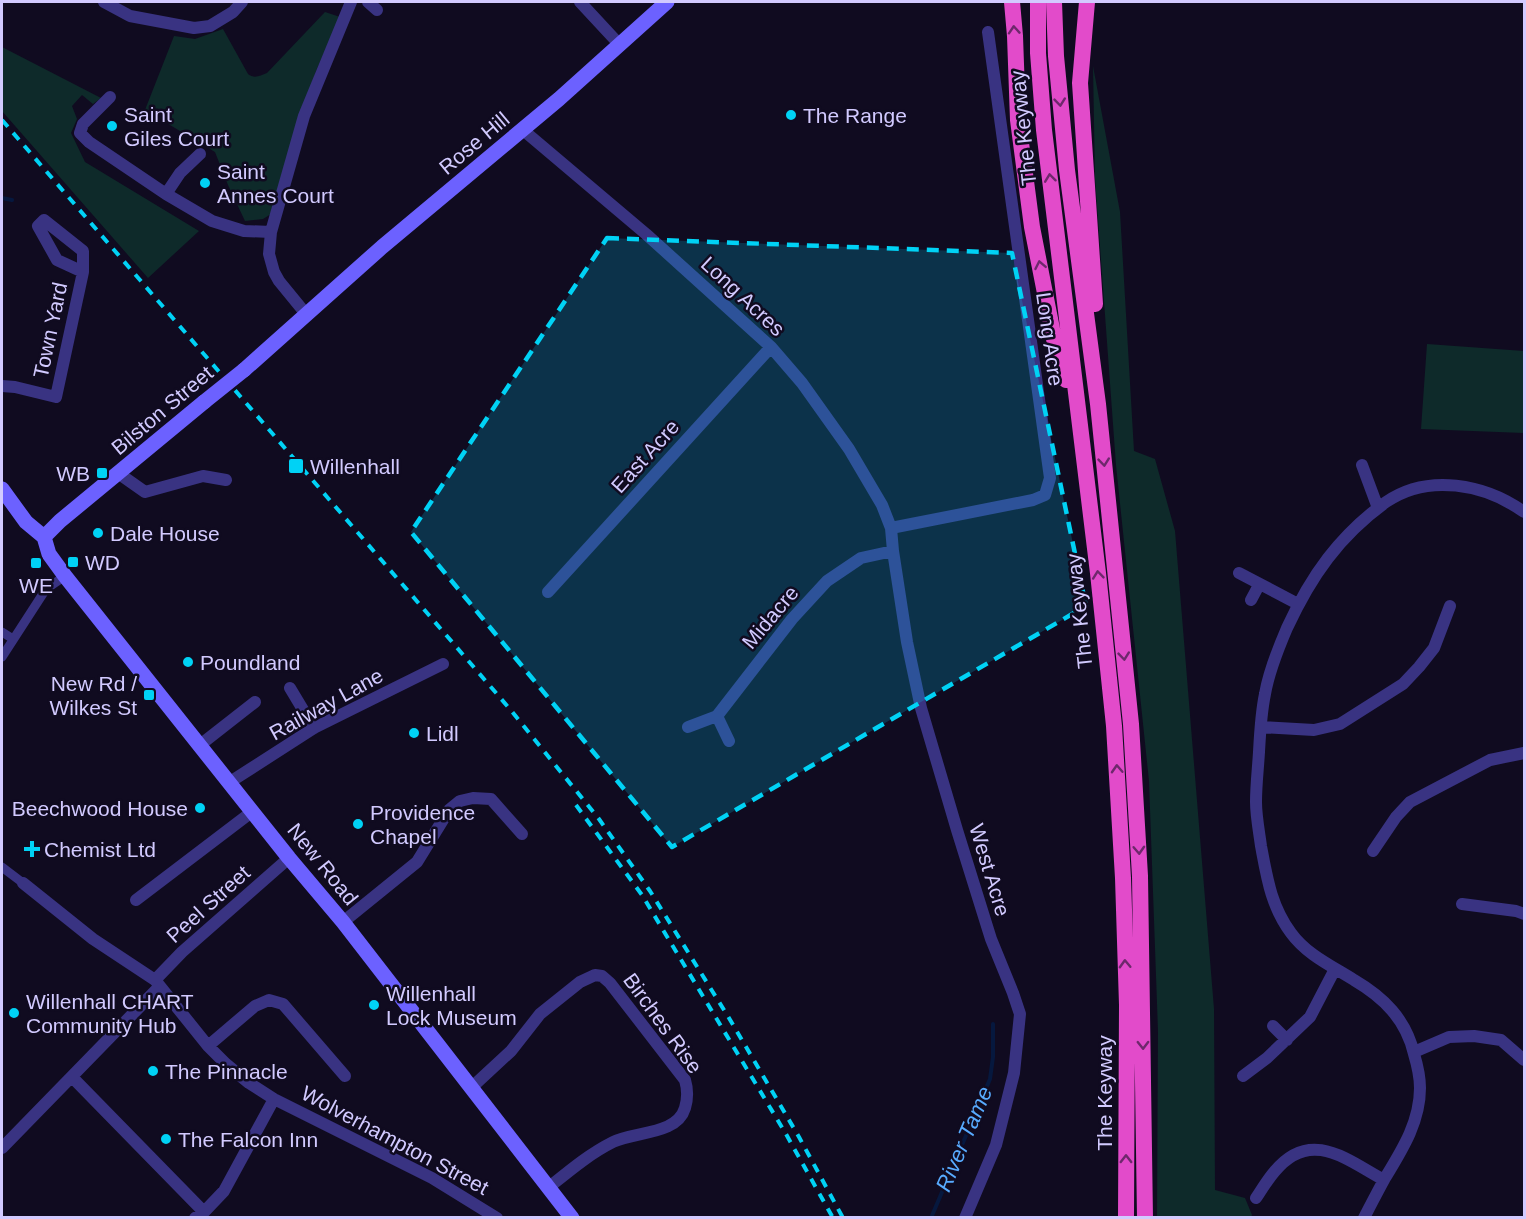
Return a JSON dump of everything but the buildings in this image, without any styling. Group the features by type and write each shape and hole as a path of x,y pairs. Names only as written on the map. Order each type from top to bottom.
{"highway":[{"path":"1011,2 1015,36 1018,120 1032,227 1054,339 1079,424"},
{"name":"The Keyway","path":"1038,2 1038,53 1044,130 1098,573 1115,738 1127,1005 1126,1218"},
{"name":"The Keyway","path":"1054,2 1056,56 1067,170 1098,404 1131,724 1140,876 1145,1218"},
{"path":"1087,2 1080,83 1095,303 1098,404"}],"main road":[{"name":"Rose Hill","path":"306,314 407,225 523,129 666,2"},
{"name":"Bilston Street","path":"44,537 60,521 244,370 306,314"},
{"path":"2,489 26,522 44,537"},
{"name":"New Road","path":"44,537 49,554 65,576 289,858 343,922 572,1218"}],"street":[{"path":"104,2 130,16 194,28 210,26 233,12 242,2"},
{"path":"306,314 274,272 269,254 271,232 304,116 351,2"},
{"path":"580,2 619,44"},
{"name":"Long Acre","path":"891,528 1034,500 1045,495 1050,478 988,32"},
{"path":"110,97 86,118 80,133 89,142 166,194 212,221 244,231 271,232"},
{"name":"Long Acres","path":"523,129 646,234 771,347 802,383 849,448 882,505 891,528"},
{"path":"166,194 180,172 200,154"},
{"name":"Town Yard","path":"2,386 56,397 83,272"},
{"name":"East Acre","path":"548,592 771,347"},
{"path":"1362,465 1378,508"},
{"path":"118,474 145,492 203,476 226,480"},
{"path":"1364,1218 1404,1148 1416,1120 1420,1090 1414,1052 1402,1022 1389,1006 1354,979 1307,951 1286,926 1272,901 1257,823 1256,801 1265,691 1276,652 1298,604 1318,569 1356,527 1378,508 1400,493 1411,489 1446,485 1486,492 1511,502 1524,512"},
{"name":"West Acre","path":"891,528 907,642 921,708 991,939 1020,1014 1014,1072 996,1145 965,1218"},
{"name":"Midacre","path":"717,716 792,619 827,581 861,558 893,551"},
{"path":"1239,573 1298,604"},
{"path":"2,657 46,589 65,576"},
{"path":"1251,600 1259,585"},
{"path":"1261,727 1314,730 1340,724 1403,684 1434,648 1450,606"},
{"path":"2,632 13,639"},
{"name":"Railway Lane","path":"230,782 314,728 443,664"},
{"path":"290,688 314,728"},
{"path":"200,745 255,702"},
{"path":"688,727 717,716 729,741"},
{"path":"1373,851 1396,817 1410,802 1490,760 1524,753"},
{"path":"343,922 417,862 448,810 460,801 473,798 491,799 522,834"},
{"path":"136,900 253,811"},
{"name":"Peel Street","path":"2,1148 72,1077 182,952 289,858"},
{"name":"Wolverhampton Street","path":"2,867 93,939 157,983 208,1046 242,1077 274,1099 432,1178 497,1218"},
{"path":"1462,904 1524,914"},
{"path":"1243,1076 1267,1058 1310,1017 1335,969"},
{"name":"Birches Rise","path":"471,1088 511,1051 540,1014 580,982 595,975 602,976 610,983 686,1080 688,1100 679,1120 665,1128 615,1141 584,1159 548,1188"},
{"path":"208,1046 255,1006 269,1000 283,1004 345,1076"},
{"path":"1273,1026 1287,1040"},
{"path":"1414,1052 1449,1038 1474,1036 1501,1040 1524,1060"},
{"path":"72,1077 199,1215 224,1191 274,1099"},
{"path":"1256,1198 1276,1170 1300,1151 1318,1149 1333,1152 1384,1180"}],"highlighted area":[{"path":"607,238 1012,253 1086,606 672,847 411,532"}],"green space":[{"path":"325,12 340,17 316,71 271,214 263,219 245,221 215,152 145,110 174,36 195,39 223,29 248,74 257,77 267,73"},
{"path":"2,47 101,98 93,104 82,95 72,106 77,119 71,133 85,162 199,231 148,278 2,111"},
{"path":"1093,66 1120,212 1134,451 1155,459 1175,531 1214,1009 1215,1190 1245,1198 1251,1217 1157,1217 1158,1031 1149,781 1116,465 1095,178"},
{"path":"1427,344 1524,351 1524,433 1421,429"}],"waterway":[{"name":"River Tame","path":"2,198 12,200"},
{"name":"River Tame","path":"931,1218 990,1079 993,1024"}],"railway":[{"path":"2,120 509,708 599,819 650,891 729,1018 799,1137 843,1218"},
{"path":"576,805 642,895 786,1134 833,1218"}],"place":[{"name":"The Range","path":"791,115"},
{"name":"Saint Giles Court","path":"112,126"},
{"name":"Saint Annes Court","path":"205,183"},
{"name":"Willenhall","path":"296,466"},
{"name":"WB","path":"102,473"},
{"name":"Dale House","path":"98,533"},
{"name":"WD","path":"73,562"},
{"name":"WE","path":"36,563"},
{"name":"Poundland","path":"188,662"},
{"name":"New Rd / Wilkes St","path":"149,695"},
{"name":"Lidl","path":"414,733"},
{"name":"Beechwood House","path":"200,808"},
{"name":"Providence Chapel","path":"358,824"},
{"name":"Chemist Ltd","path":"32,849"},
{"name":"Willenhall Lock Museum","path":"374,1005"},
{"name":"Willenhall CHART Community Hub","path":"14,1013"},
{"name":"The Pinnacle","path":"153,1071"},
{"name":"The Falcon Inn","path":"166,1139"}]}
